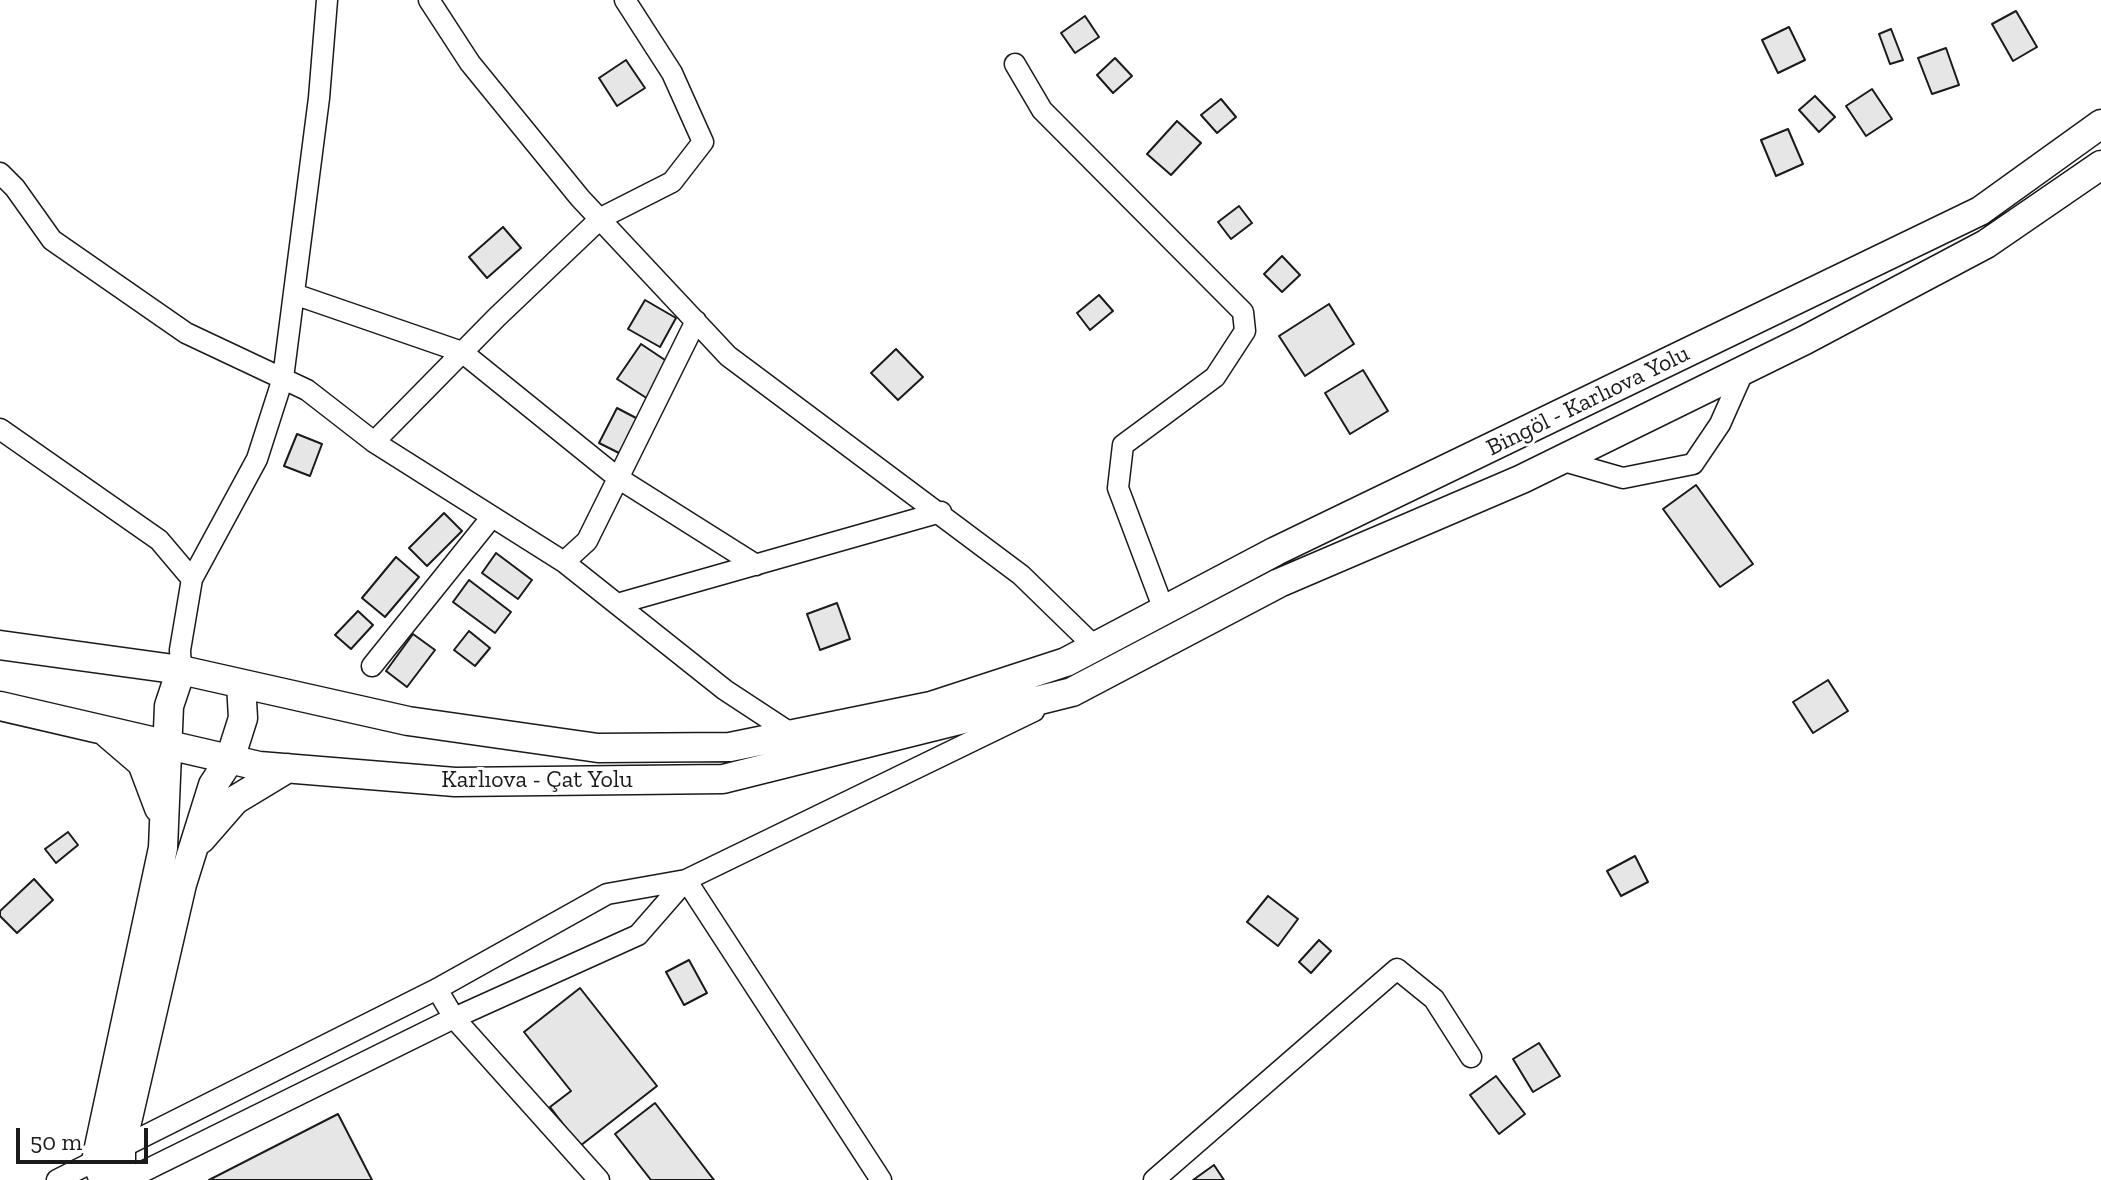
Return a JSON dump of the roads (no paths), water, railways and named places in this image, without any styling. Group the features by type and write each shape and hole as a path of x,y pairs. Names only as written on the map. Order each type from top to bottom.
{"highway":[{"name":"Bingöl - Karlıova Yolu","path":"1066,662 1276,551 1980,211 2101,124"},
{"name":"Bingöl - Karlıova Yolu","path":"1072,692 1279,583 1560,460 1744,370 1986,244 2101,165"},
{"name":"Karlıova - Çat Yolu","path":"0,645 181,670 408,721 598,748 730,747 931,706 1066,662"},
{"path":"100,1171 163,848 169,706 181,670"},
{"path":"123,1180 121,1148 193,849 213,785 230,759 243,718 241,684"},
{"name":"Karlıova - Çat Yolu","path":"0,706 230,759 288,768 455,782 723,779 1072,692"},
{"path":"103,730 142,763 164,821"},
{"path":"193,849 235,800 288,768"}],"street":[{"path":"181,670 180,650 192,579 257,459 283,378 319,98 327,0"},
{"path":"429,0 470,63 580,198 728,356 941,512 1021,575 1095,647"},
{"path":"374,442 601,218 672,182 703,142 672,73 625,0"},
{"path":"1015,64 1042,110 1243,312 1245,331 1215,377 1123,445 1118,488 1164,610"},
{"path":"0,173 15,188 52,240 186,333 307,390 374,442 564,562 725,690 792,734"},
{"path":"294,294 462,352 618,478 756,565"},
{"path":"564,562 587,541 696,321"},
{"path":"1560,460 1623,478 1693,464 1720,424 1744,370"},
{"path":"0,429 159,540 192,579"},
{"path":"617,604 941,512"},
{"path":"372,666 491,518"},
{"path":"57,1180 100,1171 121,1148 437,989 607,894 686,880 1072,692"},
{"path":"123,1180 454,1018 638,935 686,880"},
{"path":"686,880 881,1180"},
{"path":"1154,1180 1397,969 1434,999 1471,1057"},
{"path":"437,989 454,1018 599,1180"}]}
